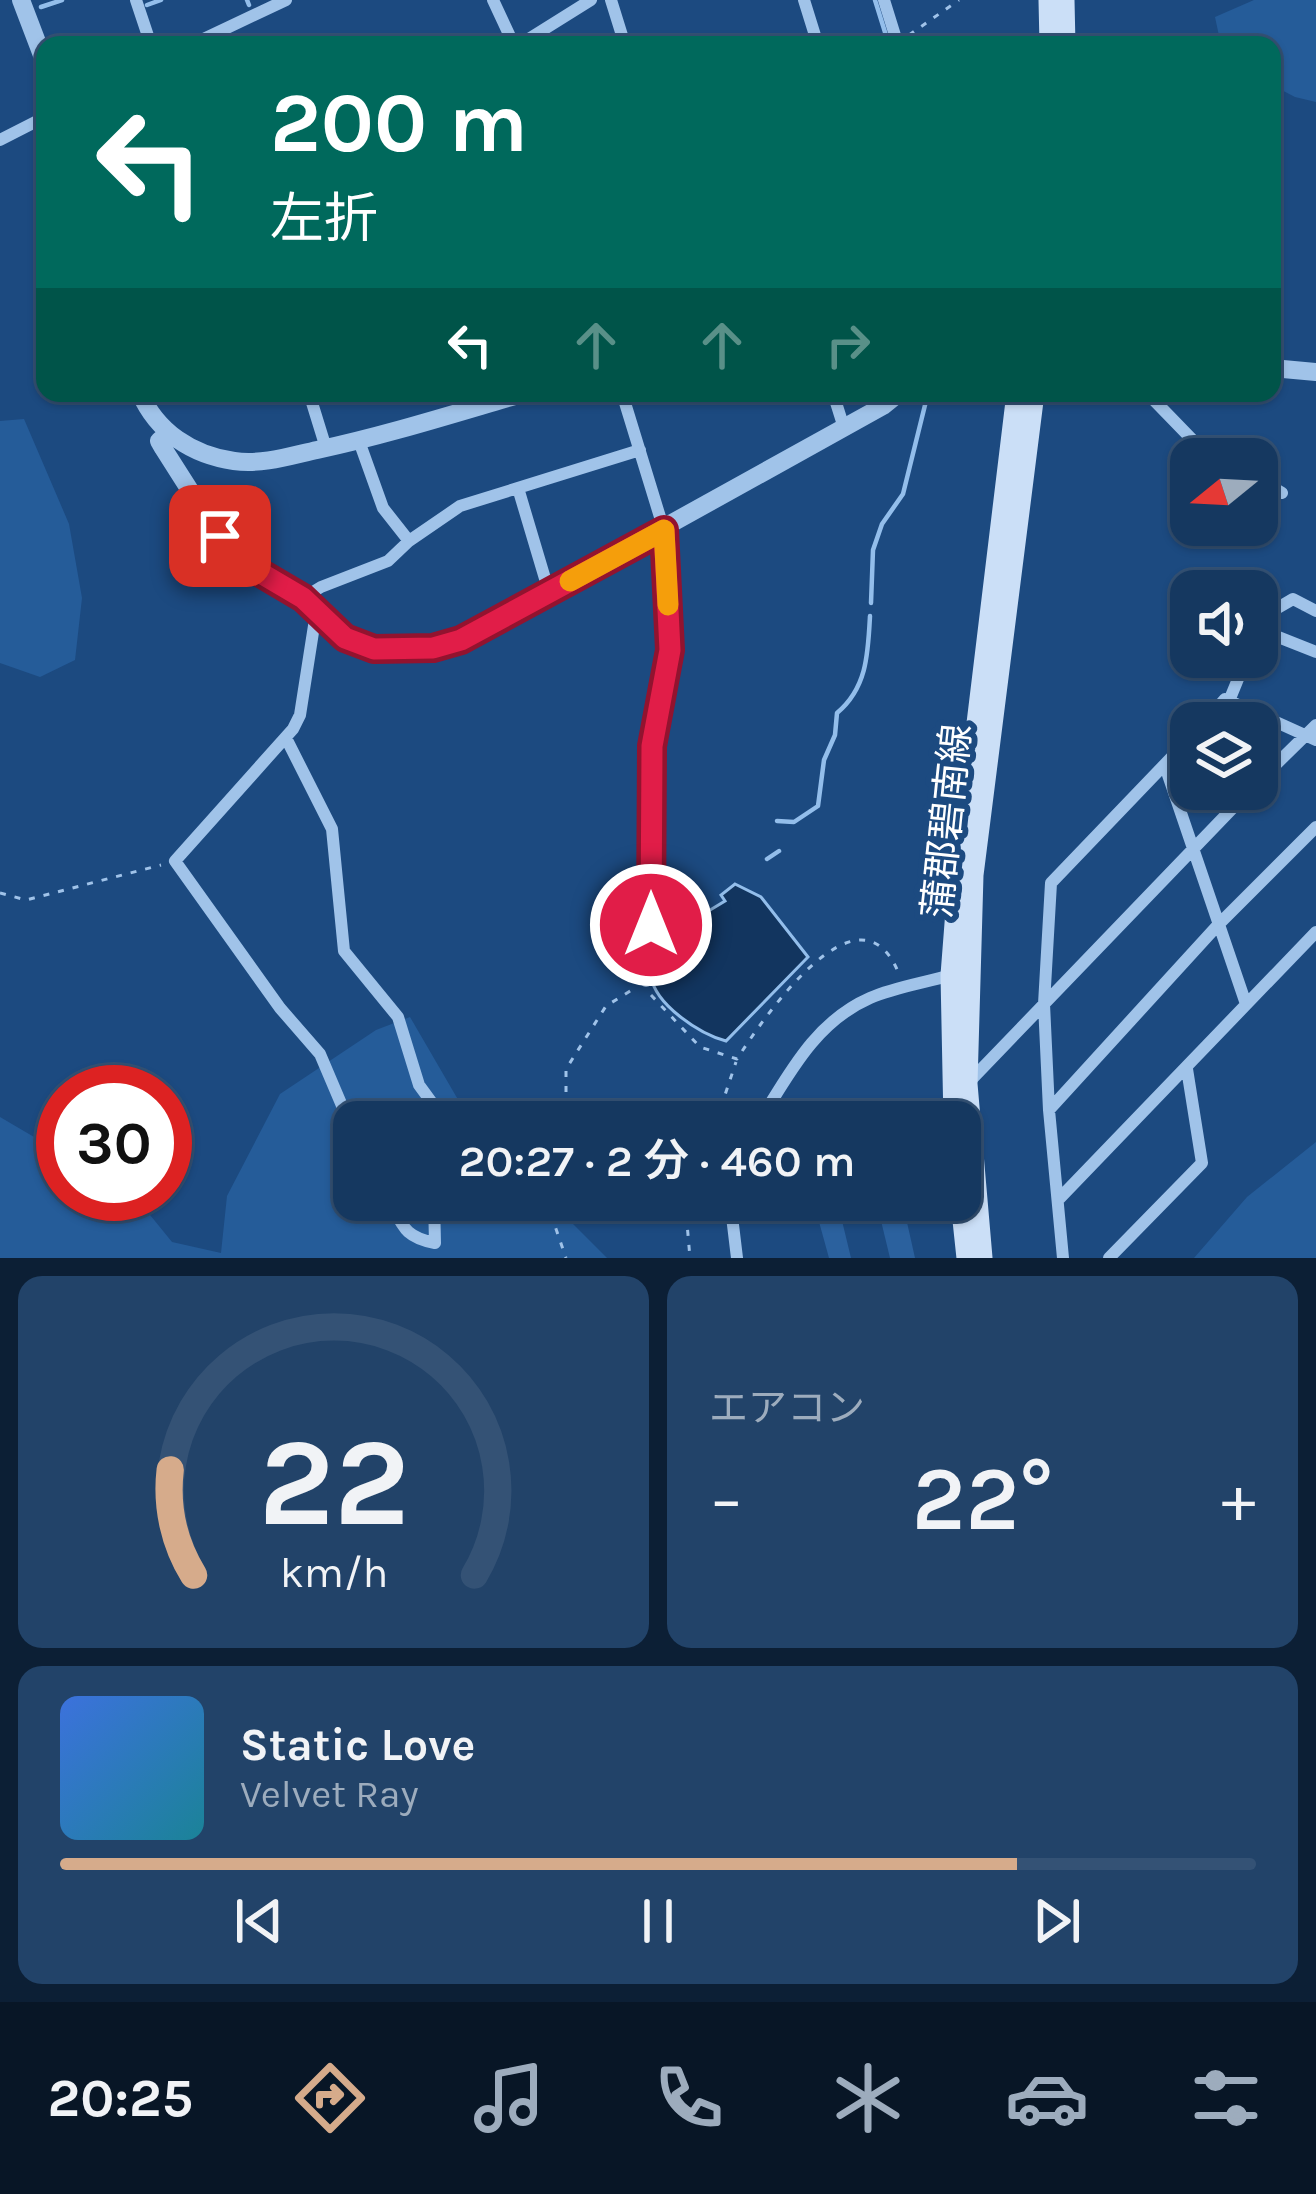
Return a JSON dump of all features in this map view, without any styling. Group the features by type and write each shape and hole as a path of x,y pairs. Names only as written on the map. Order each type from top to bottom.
{"main road":[{"path":"1048,0 1050,36"},
{"path":"1064,0 1065,36"},
{"name":"蒲郡碧南線","path":"954,1101 951,975 958,872 1016,402"},
{"name":"蒲郡碧南線","path":"982,1258 967,1084 973,875 1033,402"},
{"path":"963,1221 967,1258"}],"street":[{"path":"21,0 36,39"},
{"path":"136,0 149,36"},
{"path":"210,36 286,0"},
{"path":"493,0 512,36"},
{"path":"532,36 591,0"},
{"path":"610,0 622,36"},
{"path":"804,0 815,36"},
{"path":"884,0 895,36"},
{"path":"0,140 36,122"},
{"path":"1281,369 1316,372"},
{"path":"144,402 168,433 203,454 237,462 261,462 359,441 494,402"},
{"path":"312,402 326,448"},
{"path":"625,402 664,530 670,650 652,746 646,981"},
{"path":"835,402 844,428"},
{"path":"168,433 159,441 242,562 309,606 345,638 374,649 433,648 461,640 664,530 885,402"},
{"path":"1156,402 1190,438"},
{"path":"359,441 383,508 409,541"},
{"path":"340,1101 320,1054 280,1008 175,861 286,738 299,715 309,606 321,587 388,561 460,506 640,450"},
{"path":"518,488 549,592"},
{"path":"1278,491 1282,493"},
{"path":"1278,608 1293,599 1316,611"},
{"path":"1278,638 1316,652"},
{"path":"1229,701 1238,678"},
{"path":"1223,702 1226,699 1313,733 1278,764"},
{"path":"286,738 332,829 344,951 398,1017 419,1085 431,1101"},
{"path":"1063,1258 1044,1004 1051,883 1170,760"},
{"path":"1165,766 1246,1004"},
{"path":"967,1084 1229,810"},
{"path":"1049,1110 1217,926 1316,827"},
{"path":"1058,1200 1316,932"},
{"path":"773,1101 818,1033 856,1006 951,975"},
{"path":"1109,1258 1202,1163 1187,1069"},
{"path":"400,1221 416,1239 435,1243 434,1221"},
{"path":"732,1221 736,1258"}],"path":[{"path":"909,36 959,0"},
{"path":"0,892 26,900 175,861"},
{"path":"723,1101 737,1059 758,1026 827,952 866,938 875,940 892,958 904,987"},
{"path":"566,1101 566,1069 585,1034 606,1006 646,981 648,993 700,1048 737,1059"},
{"path":"553,1221 566,1258"},
{"path":"687,1221 690,1258"}],"shaded area":[{"path":"1254,0 1316,0 1316,102 1281,90 1281,36 1219,36 1215,17"},
{"path":"24,419 69,524 82,598 75,660 40,677 0,663 0,421"},
{"path":"735,884 761,897 808,957 726,1041 692,1025 661,997 651,976 652,945 725,901 721,895"},
{"path":"410,1017 459,1101 333,1101 333,1221 570,1221 607,1258 0,1258 0,1117 36,1138 36,1221 155,1221 172,1242 221,1253 227,1196 280,1094 376,1030"},
{"path":"1316,1142 1316,1258 1194,1258 1247,1197"}],"building":[{"path":"819,1221 842,1221 851,1258 829,1258"},
{"path":"881,1221 907,1221 915,1258 890,1258"}],"waterway":[{"path":"41,7 62,0"},
{"path":"147,5 161,0"},
{"path":"247,0 249,5"},
{"path":"875,0 886,36"},
{"path":"871,603 873,550 882,524 903,494 926,402"},
{"path":"777,821 794,822 818,806 837,713 855,693 864,669 870,616"},
{"path":"767,859 779,851"}],"slow traffic":[{"path":"570,581 664,530 668,605"}],"route":[{"path":"220,536 242,562 303,598 345,638 374,649 433,648 461,640 664,530 670,650 652,746 651,925"}]}
